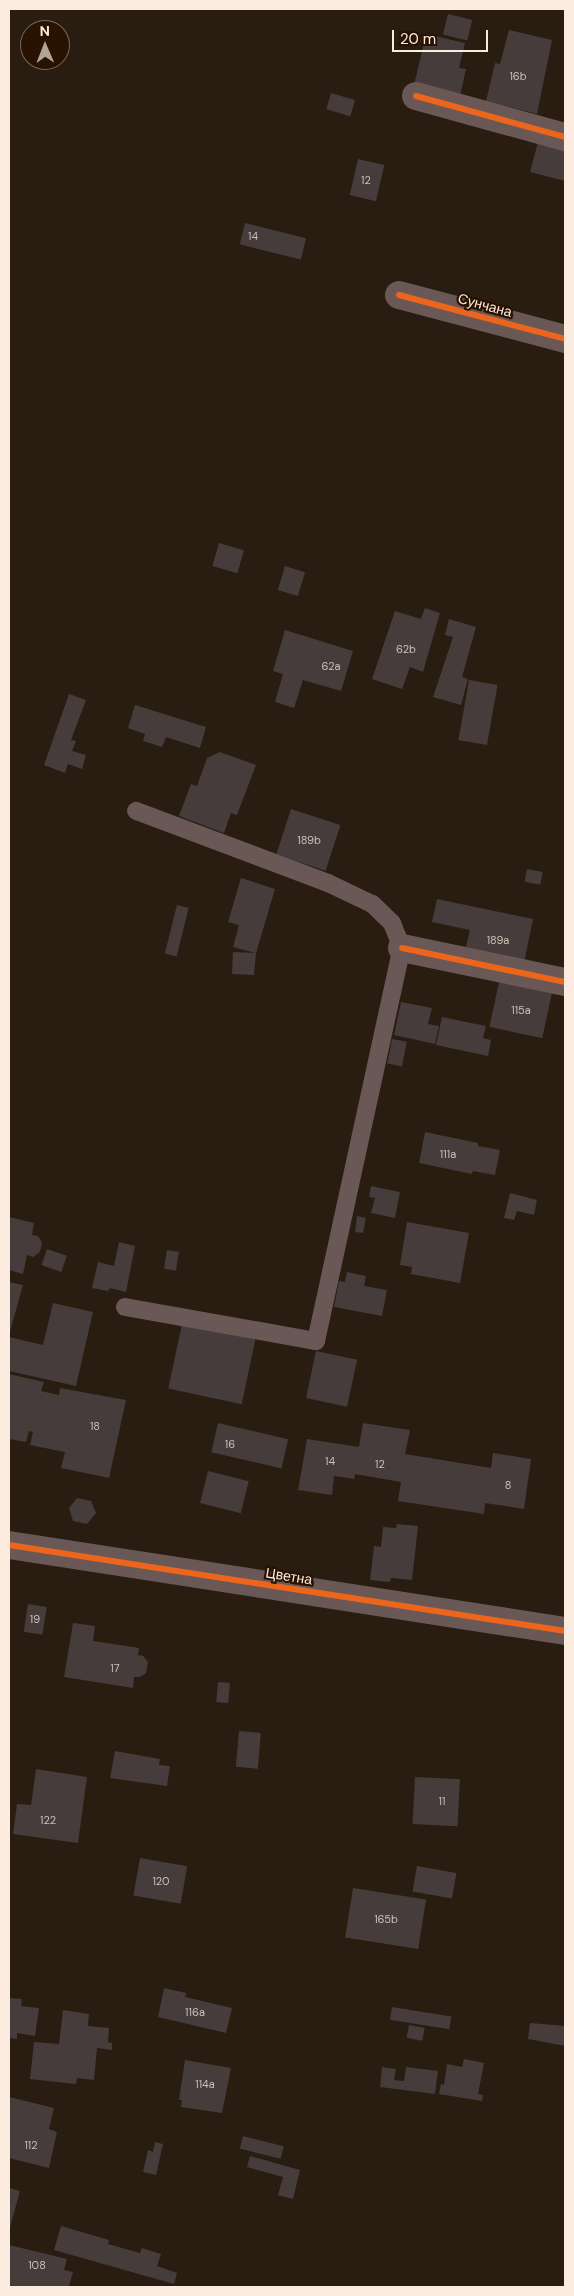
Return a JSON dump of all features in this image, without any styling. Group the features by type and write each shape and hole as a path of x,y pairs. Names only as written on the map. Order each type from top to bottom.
{"street":[{"path":"416,96 565,137"},
{"name":"Сунчана","path":"399,295 565,339"},
{"path":"402,948 565,982"},
{"name":"Цветна","path":"9,1545 565,1631"}],"lane":[{"path":"125,1307 316,1341 402,948 392,923 372,904 328,883 136,811"}],"building":[{"path":"448,14 472,20 467,40 443,34"},
{"path":"509,30 552,40 537,114 486,101 495,63 500,64"},
{"path":"426,34 465,43 459,68 466,69 460,96 414,85"},
{"path":"331,93 355,100 350,116 326,109"},
{"path":"538,142 565,149 565,181 530,172"},
{"path":"358,159 384,165 376,201 350,195"},
{"path":"245,223 306,238 301,260 240,244"},
{"path":"219,543 244,550 237,573 212,566"},
{"path":"285,566 305,572 298,596 278,590"},
{"path":"425,608 440,613 423,672 410,667 402,689 372,679 395,611 421,619"},
{"path":"449,619 476,627 462,677 468,679 461,705 433,697 453,637 445,635"},
{"path":"285,630 353,651 341,691 303,680 294,708 275,702 283,674 273,671"},
{"path":"469,680 498,685 487,745 458,740"},
{"path":"69,694 86,700 71,740 76,741 72,751 86,755 82,769 68,764 65,773 44,765"},
{"path":"135,705 206,727 200,748 166,737 162,747 143,741 145,734 128,728"},
{"path":"220,752 256,765 237,815 231,813 224,833 179,816 191,784 197,786 207,758"},
{"path":"291,809 340,825 326,871 276,855"},
{"path":"527,869 543,872 540,885 525,882"},
{"path":"241,878 275,889 256,953 233,947 239,925 228,922"},
{"path":"437,899 533,919 524,963 465,951 470,930 432,922"},
{"path":"177,905 189,908 177,956 165,954"},
{"path":"233,952 256,953 254,975 232,974"},
{"path":"499,982 552,993 542,1038 489,1027"},
{"path":"401,1002 432,1008 428,1024 439,1026 435,1044 394,1035"},
{"path":"442,1017 486,1026 483,1038 491,1040 488,1056 436,1045"},
{"path":"392,1039 407,1042 402,1066 387,1064"},
{"path":"425,1132 478,1143 478,1146 500,1150 495,1175 473,1171 472,1174 419,1163"},
{"path":"371,1186 400,1192 395,1218 371,1213 375,1198 369,1197"},
{"path":"510,1193 537,1200 534,1215 517,1211 514,1220 504,1218"},
{"path":"357,1216 366,1218 363,1233 355,1232"},
{"path":"9,1217 34,1223 32,1235 38,1236 42,1243 40,1252 33,1257 27,1255 23,1274 9,1270"},
{"path":"407,1222 469,1233 460,1283 411,1274 412,1267 400,1265"},
{"path":"119,1242 135,1246 126,1292 110,1288 108,1291 92,1288 98,1262 114,1266"},
{"path":"47,1249 67,1256 61,1272 41,1265"},
{"path":"167,1250 179,1252 176,1271 164,1269"},
{"path":"347,1272 366,1276 364,1286 387,1290 382,1316 334,1307 339,1281 345,1282"},
{"path":"9,1282 23,1285 9,1335"},
{"path":"53,1303 93,1312 76,1386 9,1371 9,1337 43,1345"},
{"path":"182,1324 255,1340 242,1404 168,1389"},
{"path":"316,1351 357,1360 347,1407 306,1398"},
{"path":"9,1374 44,1382 41,1391 59,1395 60,1388 126,1400 109,1478 61,1468 65,1452 30,1445 33,1432 29,1431 26,1442 9,1439"},
{"path":"218,1423 288,1439 281,1468 211,1452"},
{"path":"363,1423 410,1430 405,1454 491,1468 493,1453 531,1459 524,1509 485,1503 484,1514 398,1501 401,1482 355,1474 354,1479 334,1476 332,1495 298,1490 307,1439 359,1447"},
{"path":"208,1471 249,1481 241,1513 200,1503"},
{"path":"77,1498 91,1501 96,1513 87,1524 73,1521 69,1508"},
{"path":"397,1524 418,1526 412,1580 391,1578 390,1582 370,1580 374,1546 381,1547 383,1527 396,1528"},
{"path":"28,1604 47,1607 42,1635 24,1632"},
{"path":"73,1623 95,1626 93,1641 139,1648 138,1655 143,1656 148,1662 146,1673 140,1677 134,1677 133,1688 64,1677"},
{"path":"218,1682 230,1683 228,1703 216,1702"},
{"path":"239,1731 261,1733 258,1769 236,1767"},
{"path":"115,1751 160,1759 159,1765 170,1766 167,1786 110,1778"},
{"path":"36,1769 87,1777 78,1843 13,1834 17,1804 31,1805"},
{"path":"415,1777 460,1779 457,1826 413,1824"},
{"path":"140,1858 187,1866 181,1904 133,1895"},
{"path":"417,1866 456,1873 452,1899 412,1892"},
{"path":"353,1888 426,1900 418,1949 345,1937"},
{"path":"164,1988 186,1993 185,1997 232,2008 226,2033 158,2017"},
{"path":"9,1998 22,1999 21,2006 39,2008 35,2036 17,2033 17,2039 9,2038"},
{"path":"392,2007 451,2016 449,2029 390,2020"},
{"path":"63,2010 89,2014 88,2026 109,2028 108,2042 112,2043 112,2050 97,2048 94,2080 77,2078 76,2084 30,2079 34,2042 59,2044"},
{"path":"530,2023 565,2026 565,2046 528,2039"},
{"path":"409,2025 425,2028 422,2041 407,2038"},
{"path":"464,2059 484,2063 478,2094 483,2095 482,2101 439,2094 441,2084 444,2085 447,2064 462,2067"},
{"path":"185,2060 231,2068 222,2113 181,2107 182,2100 179,2100"},
{"path":"382,2067 396,2069 394,2080 404,2081 406,2067 438,2071 435,2094 380,2087"},
{"path":"9,2097 54,2108 49,2129 57,2132 49,2168 9,2158"},
{"path":"243,2136 284,2146 281,2159 240,2149"},
{"path":"155,2142 163,2144 156,2175 143,2172 148,2150 153,2152"},
{"path":"250,2156 300,2170 293,2199 278,2195 283,2177 247,2167"},
{"path":"9,2188 20,2191 9,2231"},
{"path":"61,2226 109,2240 108,2244 140,2253 142,2248 161,2254 157,2266 177,2273 174,2284 54,2250"},
{"path":"9,2245 67,2259 64,2270 73,2272 69,2287 9,2287"}],"cycle path":[{"path":"416,96 565,137"},
{"path":"399,295 565,339"},
{"path":"402,948 565,982"},
{"path":"9,1545 565,1631"}]}
